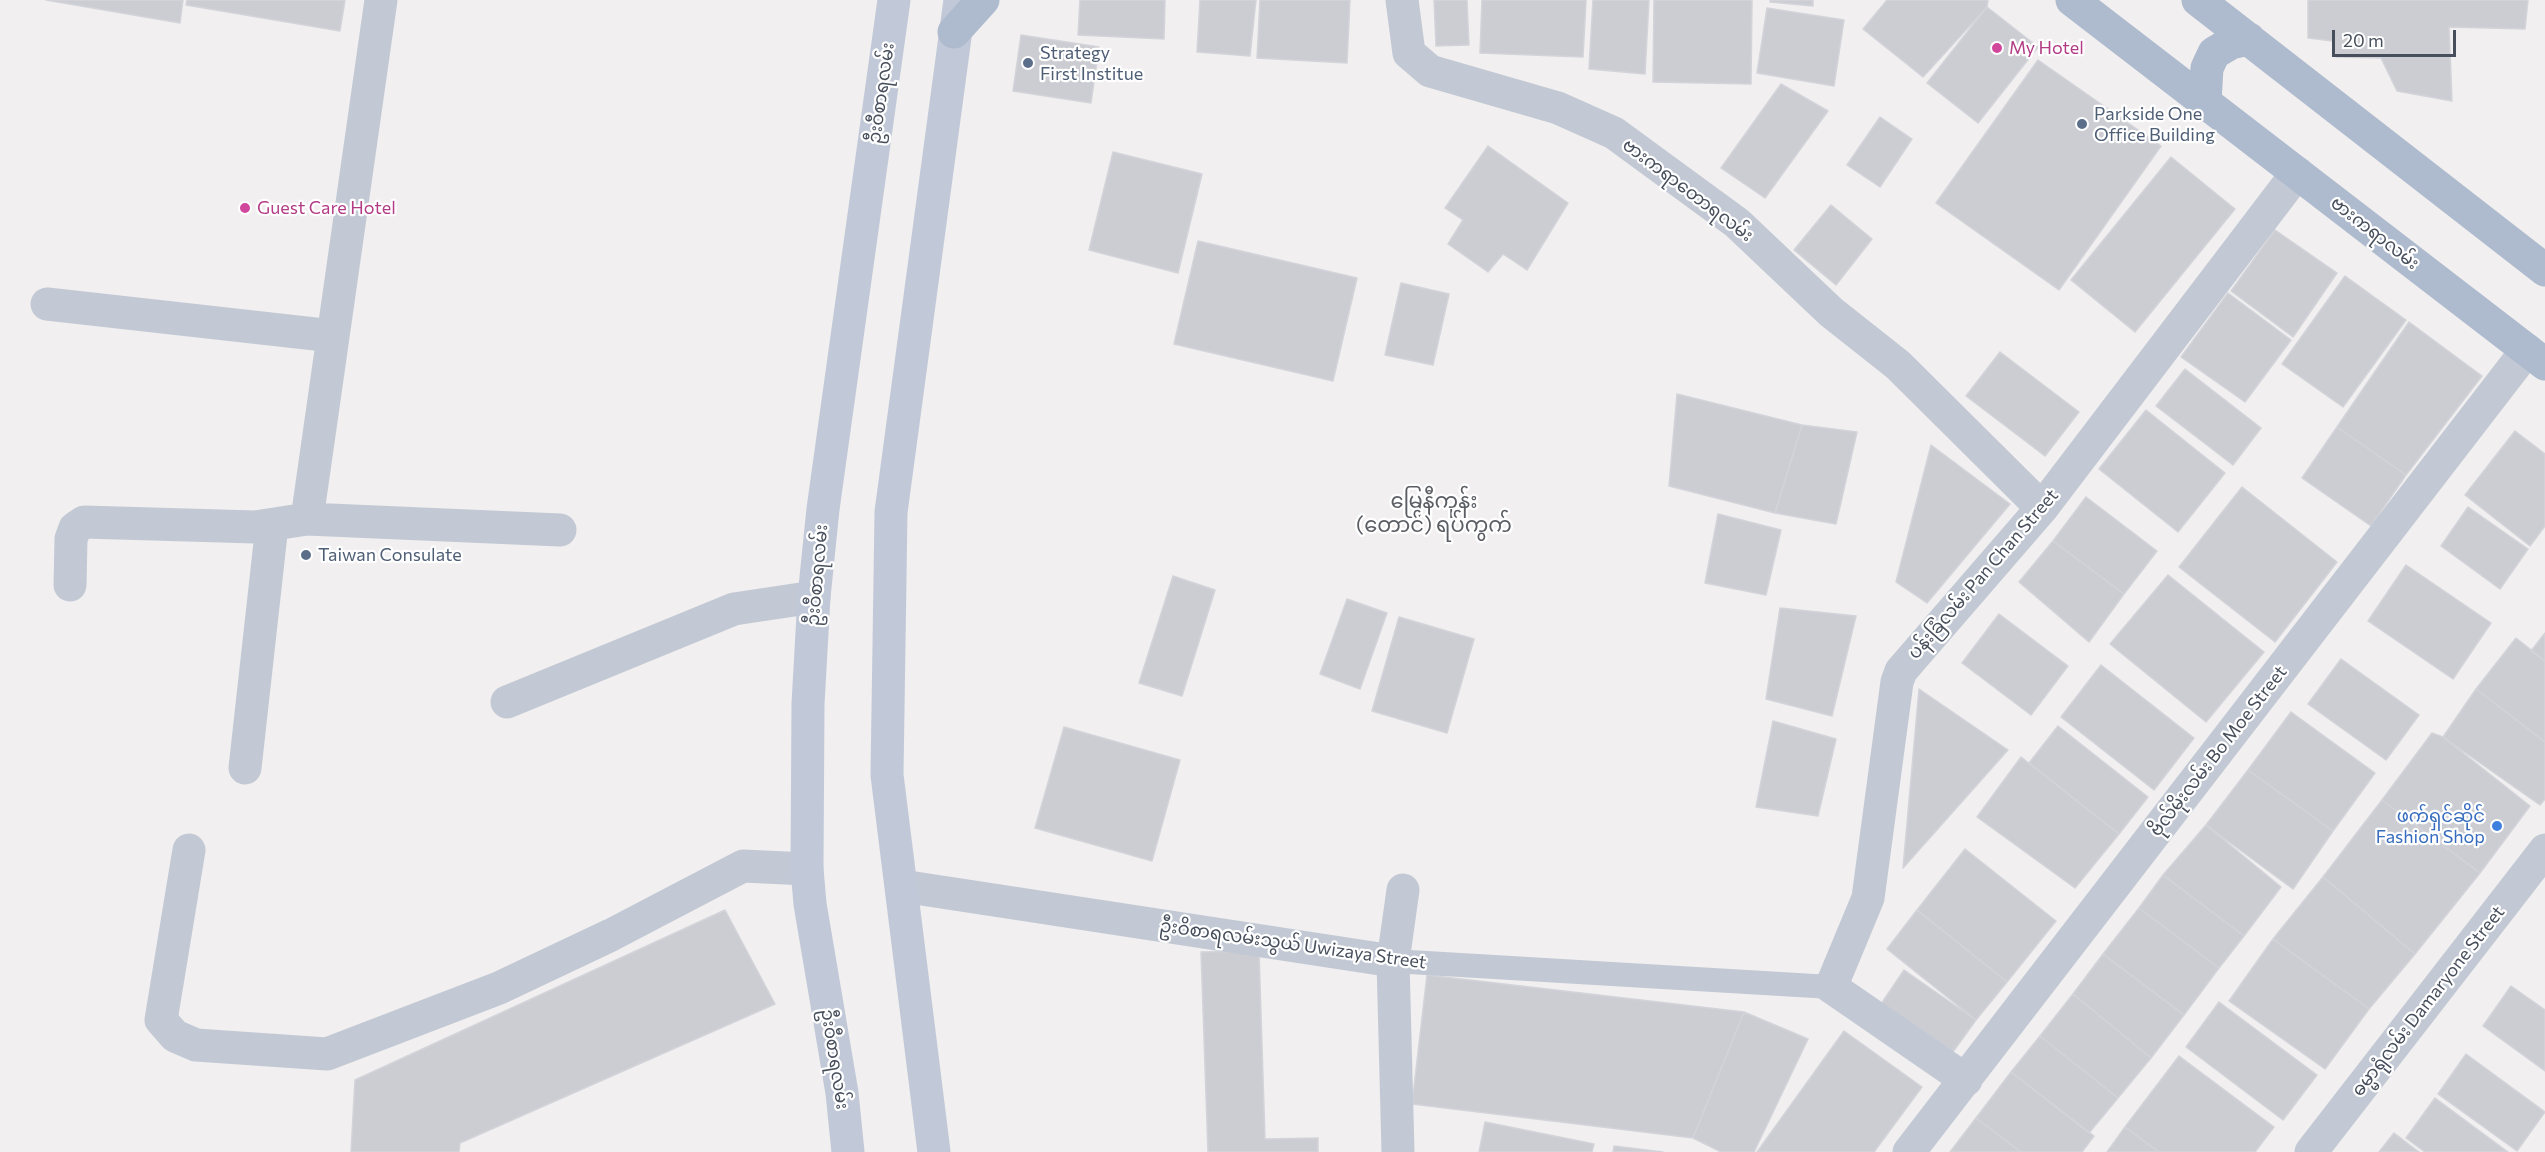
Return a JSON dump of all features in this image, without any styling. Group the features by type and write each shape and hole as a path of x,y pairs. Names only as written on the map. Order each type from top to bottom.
{"main road":[{"path":"934,1152 887,775 891,512 960,0"},
{"path":"954,32 983,0"},
{"name":"ဗားကရာလမ်း","path":"2073,0 2536,357"},
{"path":"2198,0 2545,270"},
{"name":"ဦးဝီစာရလမ်း","path":"848,1152 842,1093 810,904 807,869 808,704 814,597 844,344 890,7"},
{"path":"2205,102 2207,68 2214,53 2231,43 2249,39"}],"street":[{"path":"307,519 381,0"},
{"name":"ဗားကရာတောရလမ်း","path":"1402,0 1409,52 1430,71 1558,108 1614,133 1737,224 1831,312 1898,365 2042,508"},
{"name":"ပန်းခြံလမ်း Pan Chan Street","path":"1831,987 1869,898 1897,682 1901,670 2042,508 2297,173"},
{"path":"47,304 333,336"},
{"name":"ဗိုလ်မိုးလမ်း Bo Moe Street","path":"1909,1152 2536,357"},
{"path":"70,585 71,539 75,528 84,522 255,527 307,519 560,530"},
{"path":"245,768 272,525"},
{"path":"507,702 734,609 814,597"},
{"path":"189,850 160,1020 175,1036 196,1045 327,1054 499,988 611,935 743,866 807,869"},
{"name":"ဓမ္မာရုံလမ်း Damaryone Street","path":"2311,1152 2545,850"},
{"name":"ဦးဝိစာရလမ်းသွယ် Uwizaya Street","path":"902,886 1393,961"},
{"path":"1398,1152 1393,961 1403,890"},
{"path":"1831,987 1966,1080"}],"lane":[{"name":"ဦးဝိစာရလမ်းသွယ် Uwizaya Street","path":"1393,961 1831,987"}],"building":[{"path":"46,0 183,0 180,23"},
{"path":"187,0 345,0 340,31 186,5"},
{"path":"1080,0 1165,0 1164,39 1078,35"},
{"path":"1200,0 1256,0 1250,56 1197,52"},
{"path":"1260,0 1350,0 1347,63 1257,58"},
{"path":"1434,0 1467,0 1469,45 1436,46"},
{"path":"1482,0 1586,0 1583,57 1480,53"},
{"path":"1593,0 1649,0 1645,74 1589,69"},
{"path":"1654,0 1752,0 1751,84 1653,82"},
{"path":"1770,0 1813,0 1813,6 1770,2"},
{"path":"1887,0 1988,0 1987,7 1923,77 1863,29"},
{"path":"2308,0 2528,0 2525,29 2449,27 2452,101 2397,91 2381,58 2336,57 2333,41 2308,38"},
{"path":"1987,7 2038,47 1978,123 1927,83"},
{"path":"1767,8 1844,20 1834,86 1757,73"},
{"path":"1021,35 1099,47 1091,103 1013,91"},
{"path":"2038,60 2161,146 2059,290 1936,203"},
{"path":"1781,84 1828,111 1765,198 1721,168"},
{"path":"1880,117 1912,139 1880,187 1847,165"},
{"path":"1488,146 1568,203 1527,270 1503,254 1488,272 1448,244 1463,220 1445,208"},
{"path":"1113,152 1202,174 1178,273 1089,250"},
{"path":"2171,157 2235,209 2135,332 2071,280"},
{"path":"1831,205 1872,239 1836,285 1794,250"},
{"path":"2275,230 2337,273 2293,337 2231,291"},
{"path":"1198,241 1357,278 1333,381 1174,344"},
{"path":"2345,276 2406,320 2343,407 2282,364"},
{"path":"1401,283 1449,294 1433,365 1385,355"},
{"path":"2228,293 2291,340 2245,402 2181,357"},
{"path":"2409,322 2482,376 2406,475 2337,427"},
{"path":"2000,352 2079,412 2045,456 1966,396"},
{"path":"2185,369 2261,428 2233,465 2156,406"},
{"path":"1677,394 1802,425 1775,513 1669,486"},
{"path":"2146,410 2225,473 2178,532 2099,469"},
{"path":"1802,425 1857,432 1836,524 1775,513"},
{"path":"2337,427 2406,475 2371,526 2302,478"},
{"path":"2515,431 2545,454 2545,526 2530,546 2465,495"},
{"path":"1931,445 2010,504 1927,603 1896,582"},
{"path":"2242,487 2337,562 2275,642 2179,567"},
{"path":"2086,497 2157,551 2124,594 2053,541"},
{"path":"2468,507 2528,549 2500,589 2441,546"},
{"path":"1718,514 1781,530 1766,595 1705,583"},
{"path":"2053,541 2124,594 2089,642 2019,582"},
{"path":"2406,565 2491,623 2453,679 2368,621"},
{"path":"2168,575 2264,652 2206,722 2110,644"},
{"path":"1173,576 1215,590 1182,696 1139,683"},
{"path":"1347,599 1387,613 1360,689 1320,674"},
{"path":"1780,608 1856,616 1832,716 1766,699"},
{"path":"1999,614 2068,666 2031,715 1962,663"},
{"path":"1399,617 1474,639 1447,733 1372,711"},
{"path":"2545,633 2545,661 2531,651"},
{"path":"2516,638 2545,661 2545,742 2476,689"},
{"path":"2341,659 2419,715 2386,760 2308,704"},
{"path":"2101,665 2194,738 2154,790 2061,717"},
{"path":"1919,689 2008,750 1903,868"},
{"path":"2476,689 2545,742 2545,799 2540,805 2443,737"},
{"path":"2291,712 2375,773 2333,831 2248,770"},
{"path":"1773,721 1836,739 1818,816 1756,807"},
{"path":"2058,726 2148,797 2119,834 2029,763"},
{"path":"1064,727 1180,760 1152,861 1035,828"},
{"path":"2432,733 2443,737 2530,806 2480,873 2382,800"},
{"path":"2021,757 2119,834 2075,888 1977,817"},
{"path":"2248,770 2333,831 2293,889 2206,825"},
{"path":"2382,800 2480,873 2415,954 2323,877"},
{"path":"2206,825 2281,887 2244,936 2163,875"},
{"path":"1965,849 2056,921 2007,982 1917,910"},
{"path":"2163,875 2244,936 2219,968 2139,908"},
{"path":"2323,877 2415,954 2369,1009 2273,939"},
{"path":"2139,908 2219,968 2184,1015 2103,954"},
{"path":"725,910 775,1004 460,1143 459,1152 351,1152 355,1080"},
{"path":"1917,910 2007,982 1976,1020 1887,949"},
{"path":"2273,939 2369,1009 2325,1069 2229,1001"},
{"path":"1259,951 1265,1139 1318,1138 1318,1152 1208,1152 1201,952"},
{"path":"2103,954 2184,1015 2151,1058 2073,994"},
{"path":"1904,970 1976,1020 1950,1056 1879,1007"},
{"path":"1427,975 1744,1012 1693,1138 1412,1104"},
{"path":"2511,986 2545,1010 2545,1071 2483,1026"},
{"path":"2073,994 2151,1058 2118,1098 2040,1036"},
{"path":"2219,1002 2317,1075 2283,1120 2186,1047"},
{"path":"1744,1012 1808,1039 1754,1152 1721,1152 1693,1138"},
{"path":"1844,1031 1922,1087 1874,1152 1757,1152"},
{"path":"2040,1036 2118,1098 2089,1133 2011,1072"},
{"path":"2466,1054 2545,1112 2517,1151 2438,1094"},
{"path":"2179,1056 2274,1127 2255,1152 2159,1152 2125,1127"},
{"path":"2011,1072 2094,1136 2082,1152 2021,1152 1976,1118"},
{"path":"2435,1098 2508,1152 2425,1152 2406,1138"},
{"path":"1976,1118 2021,1152 1950,1152"},
{"path":"1485,1122 1594,1144 1592,1152 1479,1152"},
{"path":"2125,1127 2159,1152 2107,1152"},
{"path":"2394,1133 2419,1152 2379,1152"},
{"path":"1614,1146 1663,1152 1613,1152"}],"place":[{"name":"My Hotel","path":"1997,48"},
{"name":"Strategy First Institue","path":"1028,63"},
{"name":"Parkside One Office Building","path":"2082,124"},
{"name":"Guest Care Hotel","path":"245,208"},
{"name":"Taiwan Consulate","path":"306,555"},
{"name":"ဖက်ရှင်ဆိုင် Fashion Shop","path":"2497,826"}],"district":[{"name":"မြေနီကုန်း (တောင်) ရပ်ကွက်","path":"1434,513"}]}
